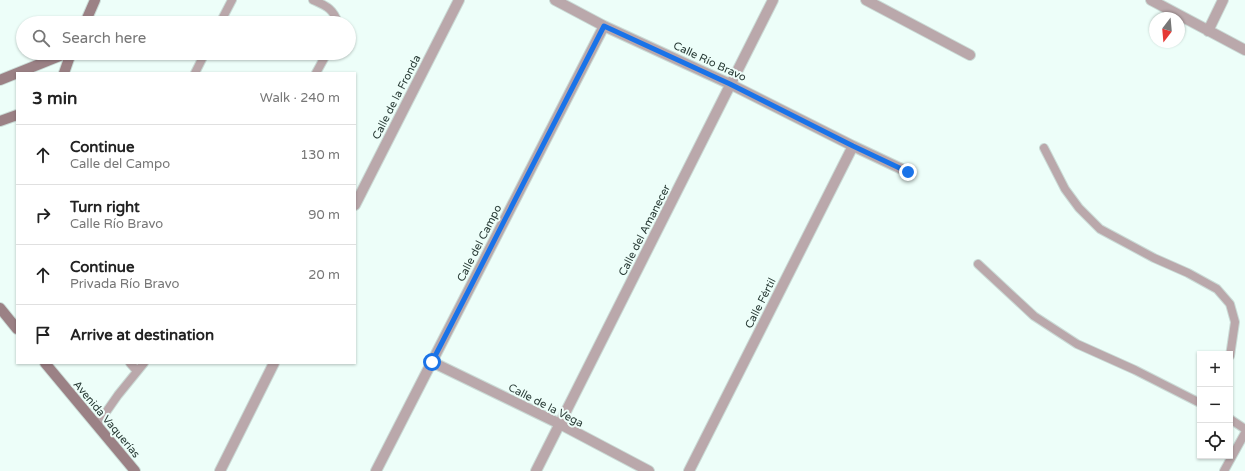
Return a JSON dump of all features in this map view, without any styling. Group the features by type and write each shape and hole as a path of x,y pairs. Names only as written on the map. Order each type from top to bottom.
{"street":[{"path":"88,16 95,0"},
{"name":"Calle de la Fronda","path":"356,203 459,0"},
{"name":"Calle Río Bravo","path":"556,0 604,26 730,84 908,172"},
{"name":"Calle del Amanecer","path":"536,471 773,0"},
{"path":"866,0 970,55"},
{"path":"1151,0 1245,50"},
{"path":"1208,30 1223,0"},
{"name":"Calle del Campo","path":"376,471 604,26"},
{"path":"20,72 50,60"},
{"path":"64,72 69,60"},
{"path":"0,80 16,74"},
{"path":"0,121 16,115"},
{"name":"Calle Fértil","path":"689,471 853,146"},
{"path":"0,308 16,328"},
{"name":"Calle de la Vega","path":"432,362 560,424 649,471"},
{"name":"Avenida Vaquerías","path":"46,364 135,471"},
{"path":"220,471 274,364"}],"lane":[{"path":"224,16 232,0"},
{"path":"313,0 325,6 335,13 336,16"},
{"path":"196,72 202,60"},
{"path":"317,72 323,60"},
{"path":"1044,148 1065,190 1079,208 1100,230 1154,258 1188,272 1217,289 1230,304 1235,322 1231,351"},
{"path":"978,264 1034,316 1077,344 1135,370 1197,401"},
{"path":"131,364 137,371"},
{"path":"96,425 143,364"},
{"path":"1233,422 1245,429"},
{"path":"1224,471 1245,433"}],"route":[{"path":"432,362 604,26 730,84 908,172"}]}
